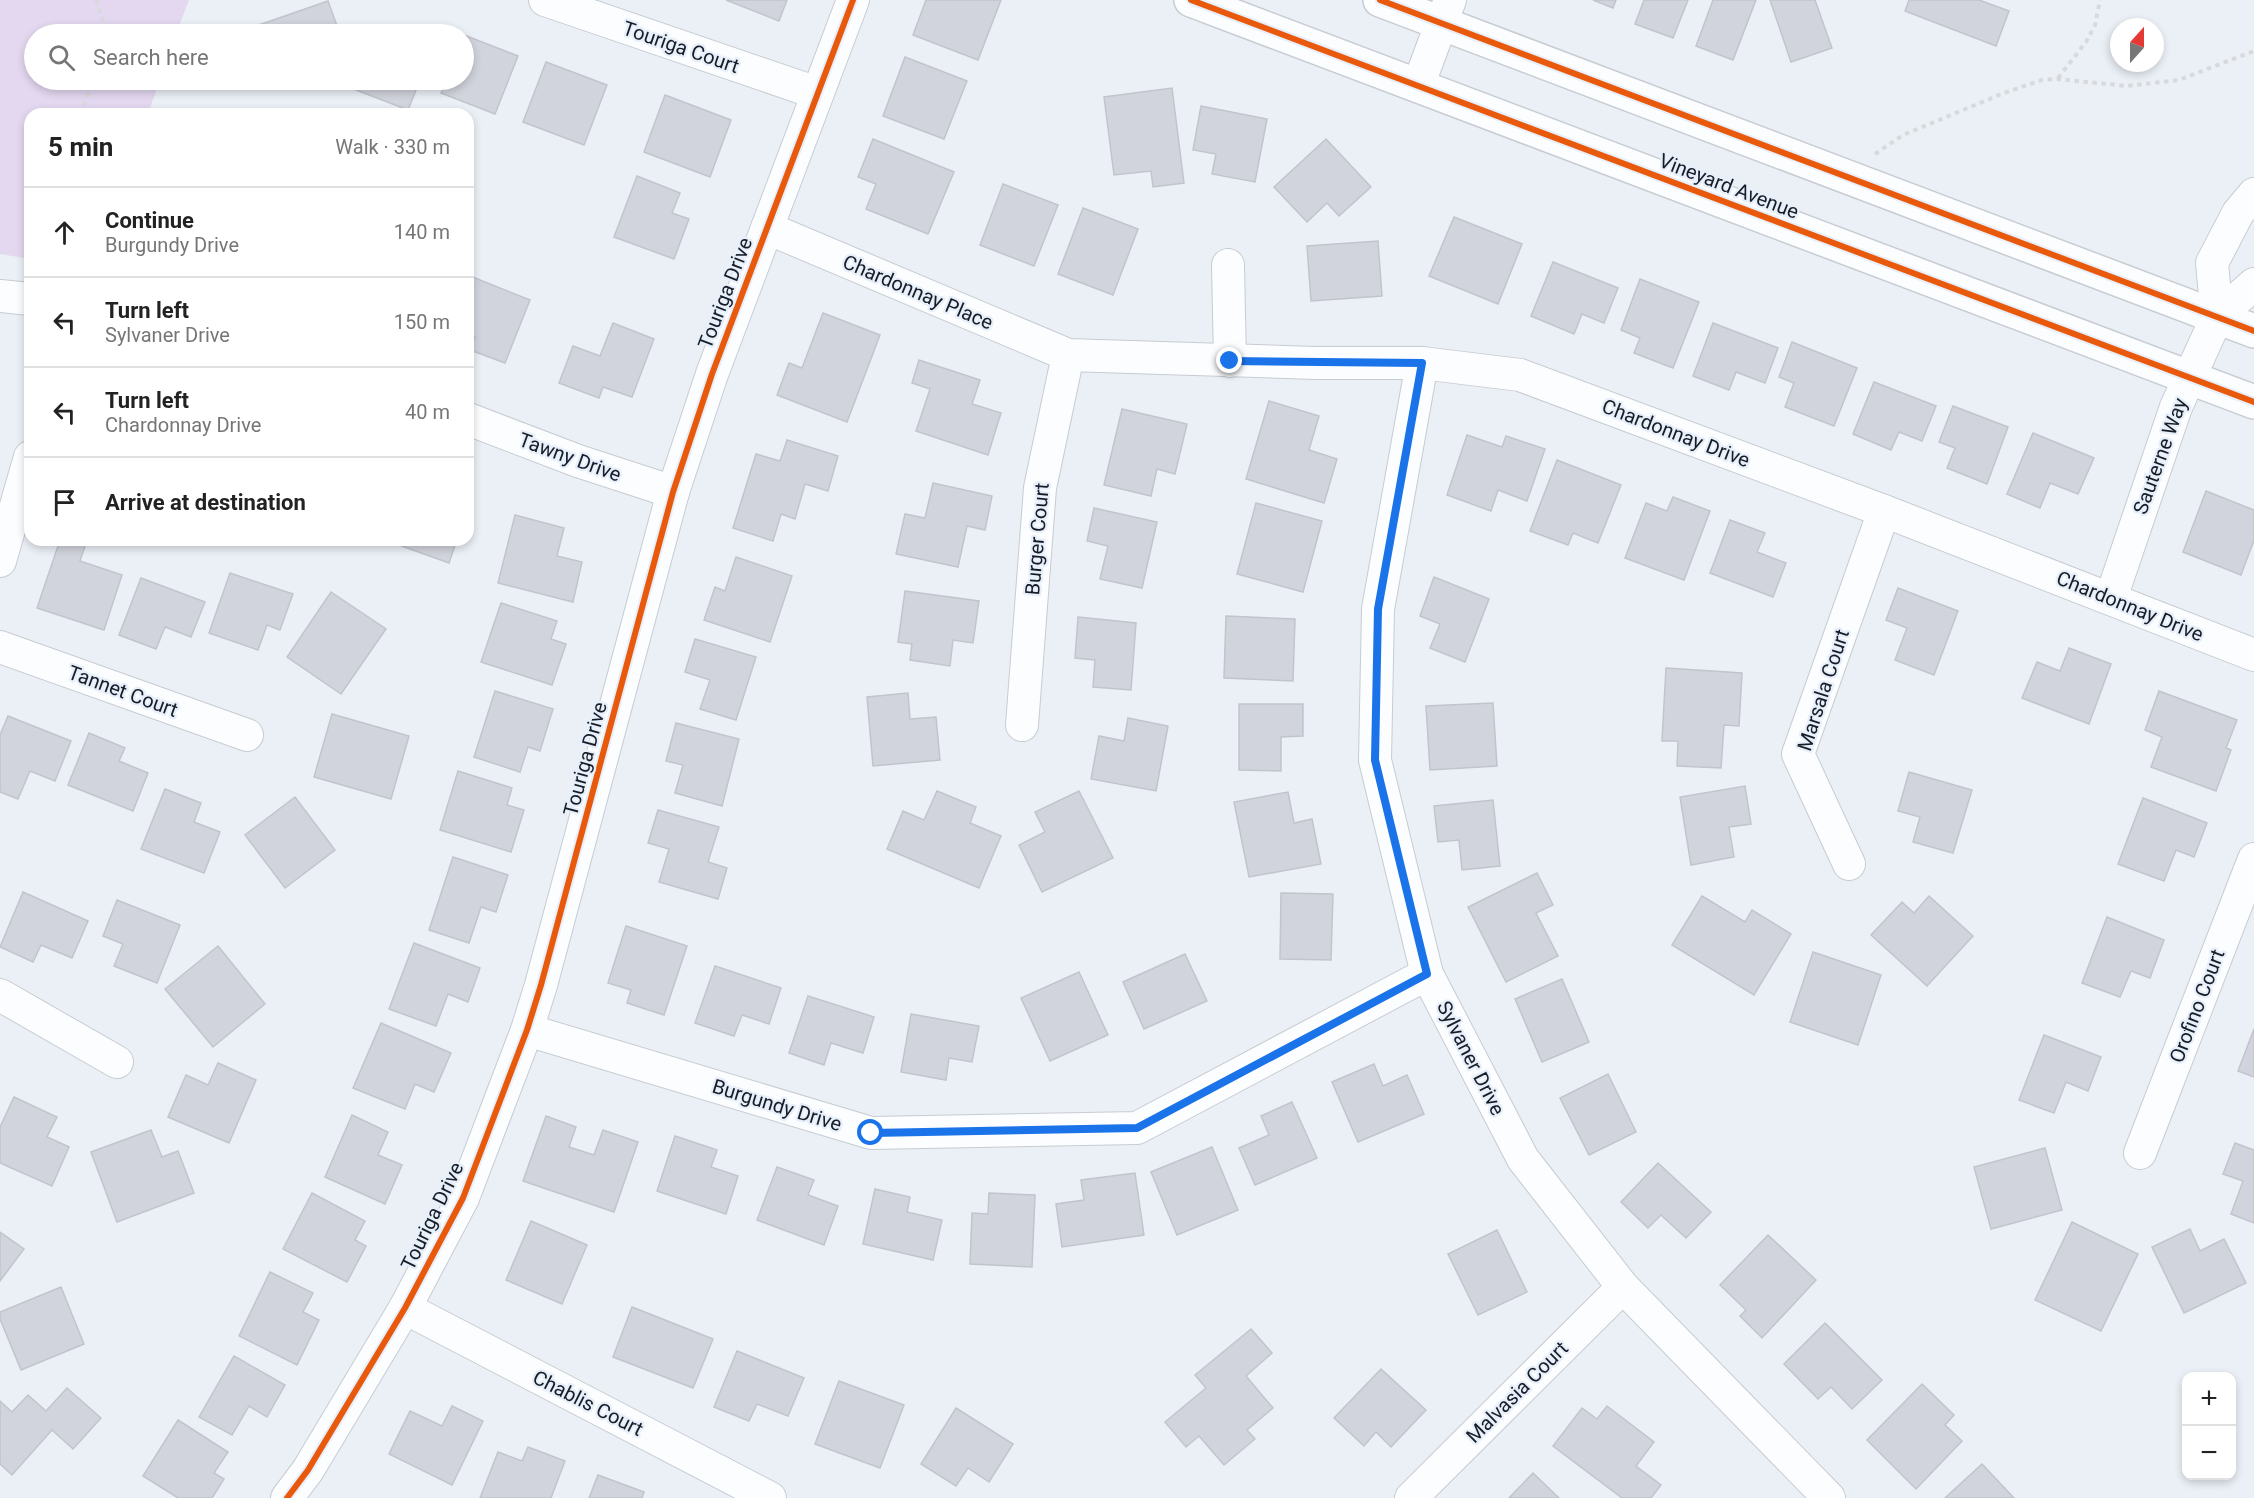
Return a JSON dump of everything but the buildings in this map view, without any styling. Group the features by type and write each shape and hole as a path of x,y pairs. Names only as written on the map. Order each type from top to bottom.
{"street":[{"name":"Touriga Court","path":"545,0 817,93"},
{"name":"Touriga Drive","path":"287,1498 308,1470 405,1308 463,1198 527,1030 673,492 712,374 853,0"},
{"name":"Vineyard Avenue","path":"1191,0 2254,402"},
{"path":"1380,0 1446,11 1863,182 2254,331"},
{"path":"1418,86 1446,11"},
{"path":"2217,317 2212,263 2238,213 2254,194"},
{"name":"Chardonnay Place","path":"767,228 1068,355"},
{"path":"1228,265 1230,361"},
{"path":"2217,317 2254,284"},
{"path":"0,296 24,298"},
{"name":"Sauterne Way","path":"2111,598 2176,406 2217,317"},
{"name":"Chardonnay Drive","path":"1068,355 1230,361 1422,363 1520,375 1884,511 2254,655"},
{"name":"Burger Court","path":"1022,725 1040,488 1068,355"},
{"name":"Sylvaner Drive","path":"1422,363 1378,609 1375,760 1427,974 1523,1159 1623,1287 1829,1498"},
{"name":"Tawny Drive","path":"474,420 578,461 673,492"},
{"path":"0,561 24,478"},
{"name":"Marsala Court","path":"1849,864 1798,754 1884,511"},
{"name":"Tannet Court","path":"0,647 247,735"},
{"name":"Orofino Court","path":"2140,1153 2254,860"},
{"name":"Burgundy Drive","path":"527,1030 871,1133 1137,1128 1427,974"},
{"path":"0,995 117,1062"},
{"name":"Malvasia Court","path":"1411,1498 1623,1287"},
{"name":"Chablis Court","path":"405,1308 770,1498"}],"path":[{"path":"96,0 104,24"},
{"path":"2057,79 2086,42 2095,25 2100,0"},
{"path":"1863,182 1875,153 1904,135 2004,93 2042,80 2057,79 2127,86 2179,80 2254,51"},
{"path":"83,108 89,90"}],"shaded area":[{"path":"0,0 189,0 180,24 24,24 24,90 156,90 150,108 24,108 24,258 0,254"}],"cycle path":[{"path":"287,1498 308,1470 405,1308 463,1198 527,1030 673,492 712,374 853,0"},
{"path":"1191,0 2254,402"},
{"path":"1380,0 2254,331"}],"route":[{"path":"871,1133 1137,1128 1427,974 1375,760 1378,609 1422,363 1230,361"}]}
